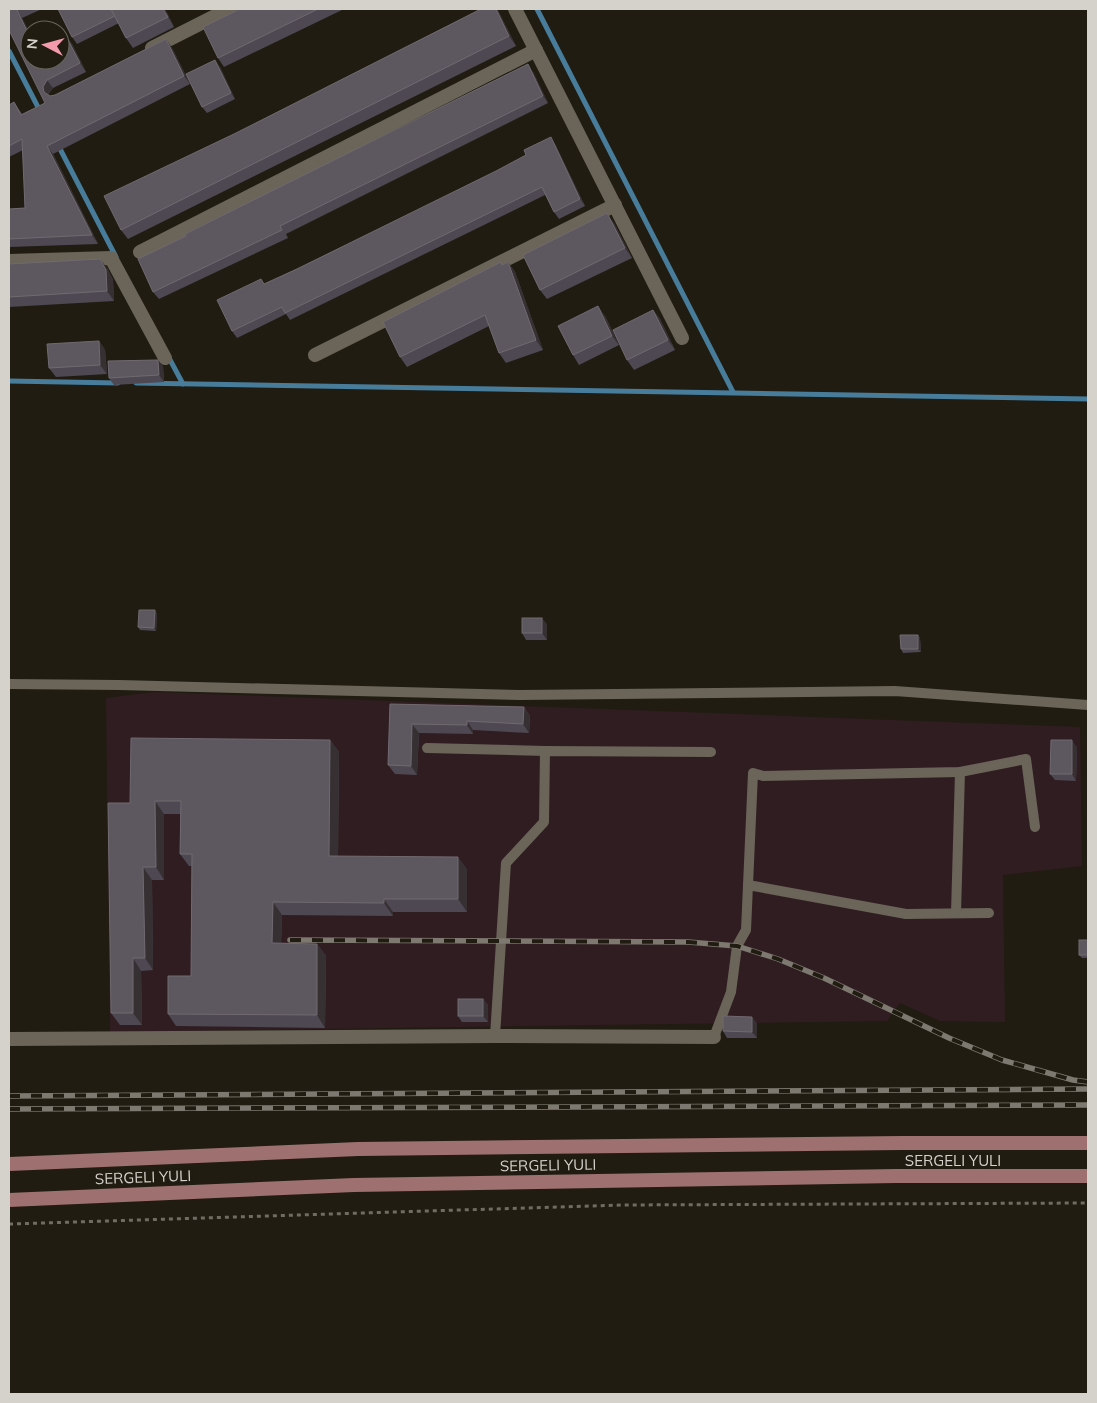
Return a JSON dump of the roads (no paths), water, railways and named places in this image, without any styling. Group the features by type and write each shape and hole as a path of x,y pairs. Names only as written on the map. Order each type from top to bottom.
{"main road":[{"name":"SERGELI YULI","path":"9,1164 358,1149 902,1143 1088,1143"},
{"name":"SERGELI YULI","path":"9,1200 354,1184 896,1176 1088,1176"}],"street":[{"path":"143,52 229,9"},
{"path":"515,9 682,338"},
{"path":"140,252 536,50"},
{"path":"315,355 615,205"},
{"path":"9,261 111,258 165,358"},
{"path":"9,1039 495,1036 714,1037"}],"lane":[{"path":"9,684 519,695 895,691 1088,705"},
{"path":"427,748 711,752"},
{"path":"495,1036 506,863 544,822 544,751"},
{"path":"714,1037 731,992 737,946 746,930 753,773 763,776 960,772 1026,759 1035,827"},
{"path":"956,914 960,772"},
{"path":"748,885 906,914 989,913"}],"waterway":[{"path":"537,9 733,392"},
{"path":"9,51 40,111"},
{"path":"58,145 116,257"},
{"path":"168,356 183,384"},
{"path":"9,381 118,383"},
{"path":"136,383 1088,399"}],"railway":[{"path":"290,940 688,942 737,946 778,959 824,978 949,1038 1002,1060 1073,1080 1088,1082"},
{"path":"9,1096 1088,1089"},
{"path":"9,1109 1088,1105"}]}
